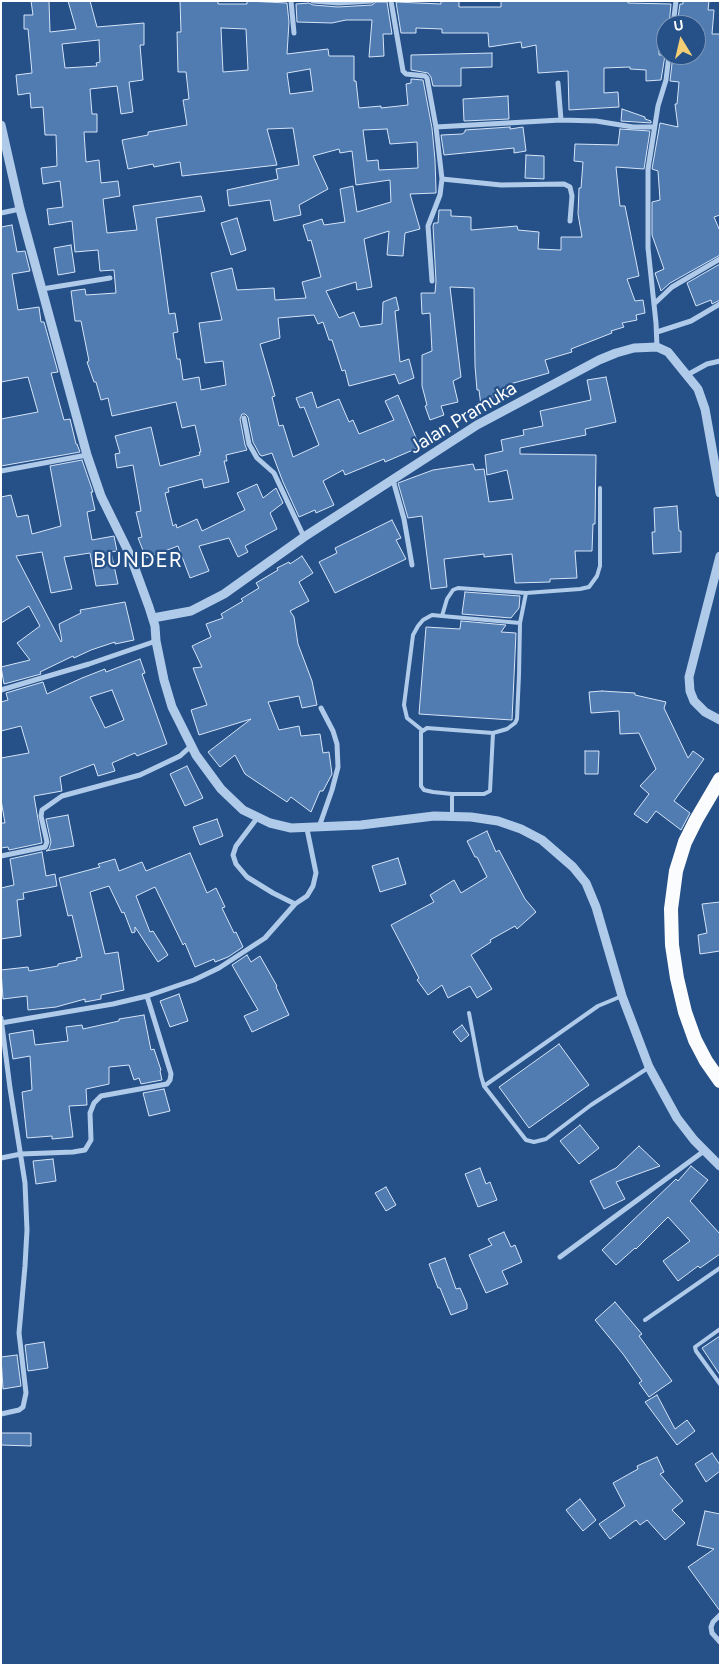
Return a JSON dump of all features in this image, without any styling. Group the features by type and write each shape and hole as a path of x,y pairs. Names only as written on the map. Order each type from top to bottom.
{"highway":[{"path":"720,779 685,842 676,871 671,910 672,945 685,1012 695,1040 706,1061 720,1081"}],"street":[{"path":"291,1 294,32"},
{"path":"313,1 338,3 372,1"},
{"path":"392,1 403,71 406,74 425,76 427,78 436,127 442,178 440,196 428,226 432,281"},
{"path":"674,15 676,1"},
{"path":"668,65 666,80 658,106 648,168 649,264 657,332 657,348 668,352 698,389 705,410 720,493"},
{"path":"558,83 562,120"},
{"path":"436,127 562,120 596,121 633,127 654,127"},
{"path":"1,125 20,209 54,326 87,455 101,496 130,555 153,618 156,641 172,707 196,755 221,789 244,810 270,822 291,828 307,829 361,825 434,816 452,816 498,822 521,829 542,840 573,867 586,883 596,907 622,996 649,1067 678,1118 704,1151 720,1166"},
{"path":"442,178 501,185 564,184 570,187 572,196 570,221"},
{"path":"1,213 20,209"},
{"path":"654,304 672,287 720,259"},
{"path":"42,289 110,278"},
{"path":"657,332 691,321 720,304"},
{"name":"Jalan Pramuka","path":"153,618 191,611 224,594 304,538 477,425 616,353 634,348 657,348"},
{"path":"687,375 707,364 720,361"},
{"path":"244,418 249,444 257,458 274,472 304,538"},
{"path":"1,471 87,455"},
{"path":"393,480 404,518 412,565"},
{"path":"720,556 689,677 690,692 694,701 705,712 720,720"},
{"path":"1,690 89,664 156,641"},
{"path":"319,827 338,766 337,744 333,731 321,708"},
{"path":"1,856 45,847 47,842 41,816 42,810 62,796 140,775 180,756 191,746"},
{"path":"258,817 236,846 233,855 236,864 247,877 295,904"},
{"path":"1,1414 19,1410 23,1407 26,1393 19,1333 27,1230 26,1183 10,1088 2,1021 113,1004 147,996 194,980 219,968 265,938 295,904 308,896 316,873 307,829"},
{"path":"1,1158 21,1154 85,1150 91,1140 90,1113 94,1103 101,1096 167,1084 171,1074 147,996"},
{"path":"560,1257 704,1151"},
{"path":"720,1616 713,1622 711,1627 712,1633 720,1642"}],"lane":[{"path":"442,616 447,599 453,590 458,588 526,592 580,590 590,587 597,576 600,566 600,488"},
{"path":"422,730 427,728 493,733 507,730 512,726 517,719 520,623 526,592"},
{"path":"422,730 407,718 404,705 413,635 423,620 432,615 520,623"},
{"path":"422,730 421,786 424,790 452,794 484,794 490,791 493,733"},
{"path":"452,794 452,816"},
{"path":"484,1086 598,1006 622,996"},
{"path":"469,1013 484,1086 526,1140 534,1142 546,1140 591,1106 649,1067"},
{"path":"645,1320 720,1268"},
{"path":"720,1329 695,1347 720,1384"}],"building":[{"path":"31,1 49,1 50,32 76,29 68,1 90,1 97,27 144,23 144,45 140,45 143,80 129,82 133,112 121,114 117,86 90,89 92,114 97,114 97,132 84,132 86,162 99,160 101,183 118,181 120,196 103,199 107,233 137,230 133,206 201,196 205,211 156,218 169,314 175,313 178,332 173,333 177,359 180,359 183,380 199,377 201,390 226,385 223,361 205,363 199,323 222,320 211,273 232,268 237,290 274,288 275,300 306,298 302,282 321,277 311,240 308,241 303,225 322,219 324,225 345,222 340,189 353,186 357,212 391,202 390,180 356,185 352,151 340,153 339,149 313,156 328,189 299,205 301,215 274,221 270,200 229,206 227,190 278,179 276,169 299,165 293,128 267,129 277,165 182,176 180,162 154,167 153,164 128,169 122,140 148,135 148,132 187,125 183,100 189,99 186,72 178,72 177,32 181,32 180,1 218,1 218,4 247,4 247,1 287,3 289,22 287,54 328,49 329,56 354,56 354,81 356,81 359,108 408,105 406,84 411,83 411,79 423,80 432,128 436,193 410,194 420,229 405,233 403,256 387,255 389,231 364,239 372,287 357,290 356,282 326,291 339,318 354,312 360,327 382,324 383,302 396,297 399,310 395,311 400,362 409,359 414,378 399,384 395,374 349,386 345,370 342,371 332,340 329,340 323,322 318,324 314,315 278,318 280,338 260,344 275,396 272,397 279,426 283,425 293,457 319,445 304,407 300,408 296,398 312,392 317,408 339,399 349,422 353,420 359,434 394,420 385,401 398,395 420,447 385,462 384,459 345,475 343,470 323,481 334,505 316,513 315,510 299,517 272,453 260,455 253,442 248,417 242,414 240,419 247,450 226,455 227,461 224,461 229,482 204,488 202,479 168,488 169,492 165,493 173,526 176,524 177,528 197,519 202,531 245,510 237,493 257,484 263,498 276,488 283,503 270,513 277,529 245,546 248,552 238,557 229,538 199,546 209,571 190,578 178,546 146,558 138,538 142,537 136,512 141,511 133,465 117,468 115,454 120,453 115,436 151,427 160,466 200,455 195,425 182,428 176,402 112,416 108,398 101,400 96,382 94,382 87,362 89,361 81,321 75,321 71,291 85,289 86,295 116,293 114,270 100,271 98,250 75,252 72,221 49,225 47,209 63,207 60,181 43,184 41,168 57,166 56,135 45,135 43,107 31,108 30,93 18,95 16,75 32,73 28,29 24,29 24,15 33,15","holes":["221,28 246,29 248,70 223,72","99,40 100,62 96,63 97,66 65,68 62,44","310,69 313,91 290,94 287,73","387,129 390,144 417,142 418,168 379,170 378,160 367,161 363,130"]},
{"path":"441,1 459,1 459,7 501,7 501,1 628,1 628,3 671,4 670,15 656,15 656,65 663,65 661,80 646,81 646,70 630,69 630,67 604,68 604,93 618,92 619,107 569,110 568,71 538,73 536,45 522,48 521,42 489,47 488,33 442,33 442,29 416,28 416,33 401,33 396,2 441,4"},
{"path":"683,1 709,1 708,10 714,10 712,34 720,34 720,215 714,217 720,231 720,255 670,283 661,291 655,273 664,269 652,235 652,202 660,200 658,171 652,169 660,123 678,127 675,104 677,104 679,82 670,81 672,65 706,65 706,15 678,15 680,4 683,4"},
{"path":"376,2 387,2 392,34 383,34 384,56 369,57 372,20 346,20 332,23 297,22 296,4 309,3 338,7 372,5"},
{"path":"492,53 492,67 461,68 461,86 433,86 428,73 411,70 411,55"},
{"path":"508,96 509,119 464,121 463,99"},
{"path":"622,109 645,117 651,123 621,121"},
{"path":"510,127 510,129 523,127 526,151 514,153 514,148 444,155 441,135 462,134 465,130"},
{"path":"620,129 650,131 644,169 616,167 620,206 625,206 639,276 627,279 635,301 643,300 645,313 636,315 637,320 622,323 624,327 611,331 612,333 571,349 572,352 545,360 549,373 510,384 512,394 492,397 494,404 481,406 479,390 477,390 475,366 474,288 450,287 461,377 453,381 458,402 441,406 444,415 430,420 425,406 427,405 422,386 422,355 432,351 430,313 422,314 421,293 435,293 433,226 434,223 438,223 439,210 451,210 451,216 471,217 471,230 517,226 518,230 539,232 538,249 561,250 561,237 582,237 578,214 583,162 574,161 575,144 618,145"},
{"path":"526,155 544,156 544,179 525,178"},
{"path":"237,218 246,250 231,255 221,223"},
{"path":"12,225 17,252 25,251 30,271 12,274 18,310 39,307 41,322 44,322 58,372 51,373 64,420 70,419 76,444 80,452 1,466 1,419 38,412 28,377 1,382 1,227"},
{"path":"71,245 75,272 58,275 54,248"},
{"path":"720,264 720,300 712,304 711,300 696,306 687,283"},
{"path":"606,377 616,422 585,429 586,435 520,448 520,454 596,455 595,524 593,524 592,551 575,551 577,578 550,579 550,582 515,583 512,554 484,557 484,554 444,559 447,587 431,589 422,516 408,518 398,483 433,470 473,464 475,470 484,469 489,502 513,499 507,470 487,475 485,455 503,451 501,440 524,435 523,430 543,426 540,411 591,400 587,380"},
{"path":"82,460 93,492 91,492 95,510 87,512 92,540 114,536 117,551 111,552 118,584 96,586 90,553 64,557 72,589 51,593 42,552 16,556 61,642 59,624 81,613 80,610 125,602 134,640 115,644 115,642 74,658 73,656 40,672 41,674 4,684 1,667 30,660 17,643 40,626 29,606 1,623 1,497 11,495 17,517 28,515 32,534 61,526 50,466"},
{"path":"677,506 679,531 681,531 681,552 653,554 652,532 655,532 654,508"},
{"path":"392,520 401,538 396,540 406,559 335,593 319,562 337,553 335,548"},
{"path":"302,556 313,573 299,582 309,601 290,611 294,617 298,644 312,681 317,705 302,708 299,696 268,702 279,730 299,726 301,736 320,734 323,753 329,752 332,774 323,791 320,791 311,812 291,797 287,802 245,774 235,755 220,767 208,752 251,719 199,735 191,710 207,705 193,668 202,667 192,646 211,637 206,624 223,618 221,614 243,601 241,599 259,588 256,583 278,570 277,568 289,562 290,564"},
{"path":"465,592 520,596 519,608 511,618 462,614"},
{"path":"461,621 506,625 501,632 516,633 512,720 419,714 426,627 460,629"},
{"path":"140,659 145,673 142,674 167,744 137,756 135,753 112,763 115,771 98,776 94,764 60,777 62,791 34,796 42,843 9,850 8,847 1,848 1,823 5,823 1,800 1,758 29,753 21,726 1,731 1,702 8,700 6,693 43,682 47,694 105,669 106,672","holes":["112,690 124,720 105,728 90,697"]},
{"path":"589,692 635,693 635,695 666,702 664,708 688,758 693,751 704,759 674,801 690,813 681,830 656,811 647,823 634,814 649,794 640,786 656,769 639,733 620,734 619,711 591,713"},
{"path":"585,751 599,751 598,774 585,774"},
{"path":"187,766 203,798 185,806 170,774"},
{"path":"68,815 74,846 46,851 49,849 51,842 46,819"},
{"path":"217,819 223,836 200,845 193,827"},
{"path":"487,831 496,852 499,850 525,899 536,912 517,929 515,926 490,940 491,942 471,955 492,989 477,998 470,986 448,998 442,985 428,995 417,980 419,978 391,925 434,902 430,895 454,880 461,893 487,877 467,841"},
{"path":"42,852 46,876 55,874 57,886 23,893 24,899 17,900 21,936 1,939 1,888 14,885 10,859"},
{"path":"190,853 207,893 216,888 225,907 222,908 243,947 228,957 215,962 214,959 195,967 185,943 183,945 155,887 136,896 150,932 153,931 168,955 158,962 135,927 135,932 132,933 124,912 122,913 109,886 90,892 105,954 118,952 124,990 101,995 101,999 85,1002 85,999 56,1007 28,1010 27,996 3,999 1,970 28,967 29,971 58,966 58,964 82,957 72,915 68,916 59,878 100,867 98,864 115,859 119,871 142,862 146,871"},
{"path":"398,858 406,884 380,892 372,866"},
{"path":"720,902 720,951 700,954 698,935 707,933 702,904"},
{"path":"247,955 251,962 260,956 277,986 289,1015 252,1032 244,1016 258,1010 232,965"},
{"path":"179,994 188,1021 170,1027 160,1001"},
{"path":"144,1015 151,1050 154,1049 161,1070 162,1080 141,1084 139,1078 134,1080 129,1065 109,1067 109,1084 86,1089 87,1105 69,1106 73,1137 52,1139 52,1136 27,1138 22,1092 32,1090 30,1056 13,1059 9,1034 33,1030 35,1045 68,1041 66,1027 82,1025 83,1029 119,1021 119,1019"},
{"path":"462,1025 469,1035 461,1042 453,1032"},
{"path":"559,1044 589,1085 529,1128 499,1087"},
{"path":"164,1089 170,1111 149,1116 143,1093"},
{"path":"580,1125 599,1148 579,1164 560,1141"},
{"path":"639,1146 660,1166 616,1182 625,1199 604,1209 590,1181 616,1168"},
{"path":"53,1159 56,1181 36,1184 33,1161"},
{"path":"691,1166 708,1180 690,1201 720,1234 720,1254 700,1268 698,1266 678,1281 663,1261 690,1241 668,1217 636,1249 616,1265 602,1250 676,1179 678,1181"},
{"path":"480,1168 486,1184 490,1182 497,1200 478,1207 465,1174"},
{"path":"386,1187 396,1205 386,1211 375,1193"},
{"path":"504,1232 511,1247 515,1245 522,1262 502,1271 508,1284 486,1293 469,1255 492,1245 488,1239"},
{"path":"445,1258 456,1289 460,1288 467,1304 467,1309 451,1315 429,1264"},
{"path":"615,1302 642,1334 639,1336 672,1381 649,1397 639,1383 642,1381 595,1320"},
{"path":"720,1336 720,1375 702,1348"},
{"path":"44,1342 48,1368 28,1371 25,1345"},
{"path":"17,1355 21,1386 3,1389 1,1357"},
{"path":"657,1395 675,1429 687,1420 695,1431 677,1445 645,1402"},
{"path":"1,1433 31,1433 31,1446 1,1445"},
{"path":"712,1453 720,1465 720,1471 706,1482 695,1464"},
{"path":"657,1457 664,1472 660,1474 683,1501 672,1510 685,1523 665,1540 647,1520 640,1525 636,1520 610,1539 599,1524 625,1506 613,1483 638,1469 637,1466"},
{"path":"580,1499 596,1520 583,1531 566,1510"},
{"path":"705,1511 720,1514 720,1611 688,1567 714,1549 697,1545"}],"district":[{"name":"BUNDER","path":"138,561"}]}
